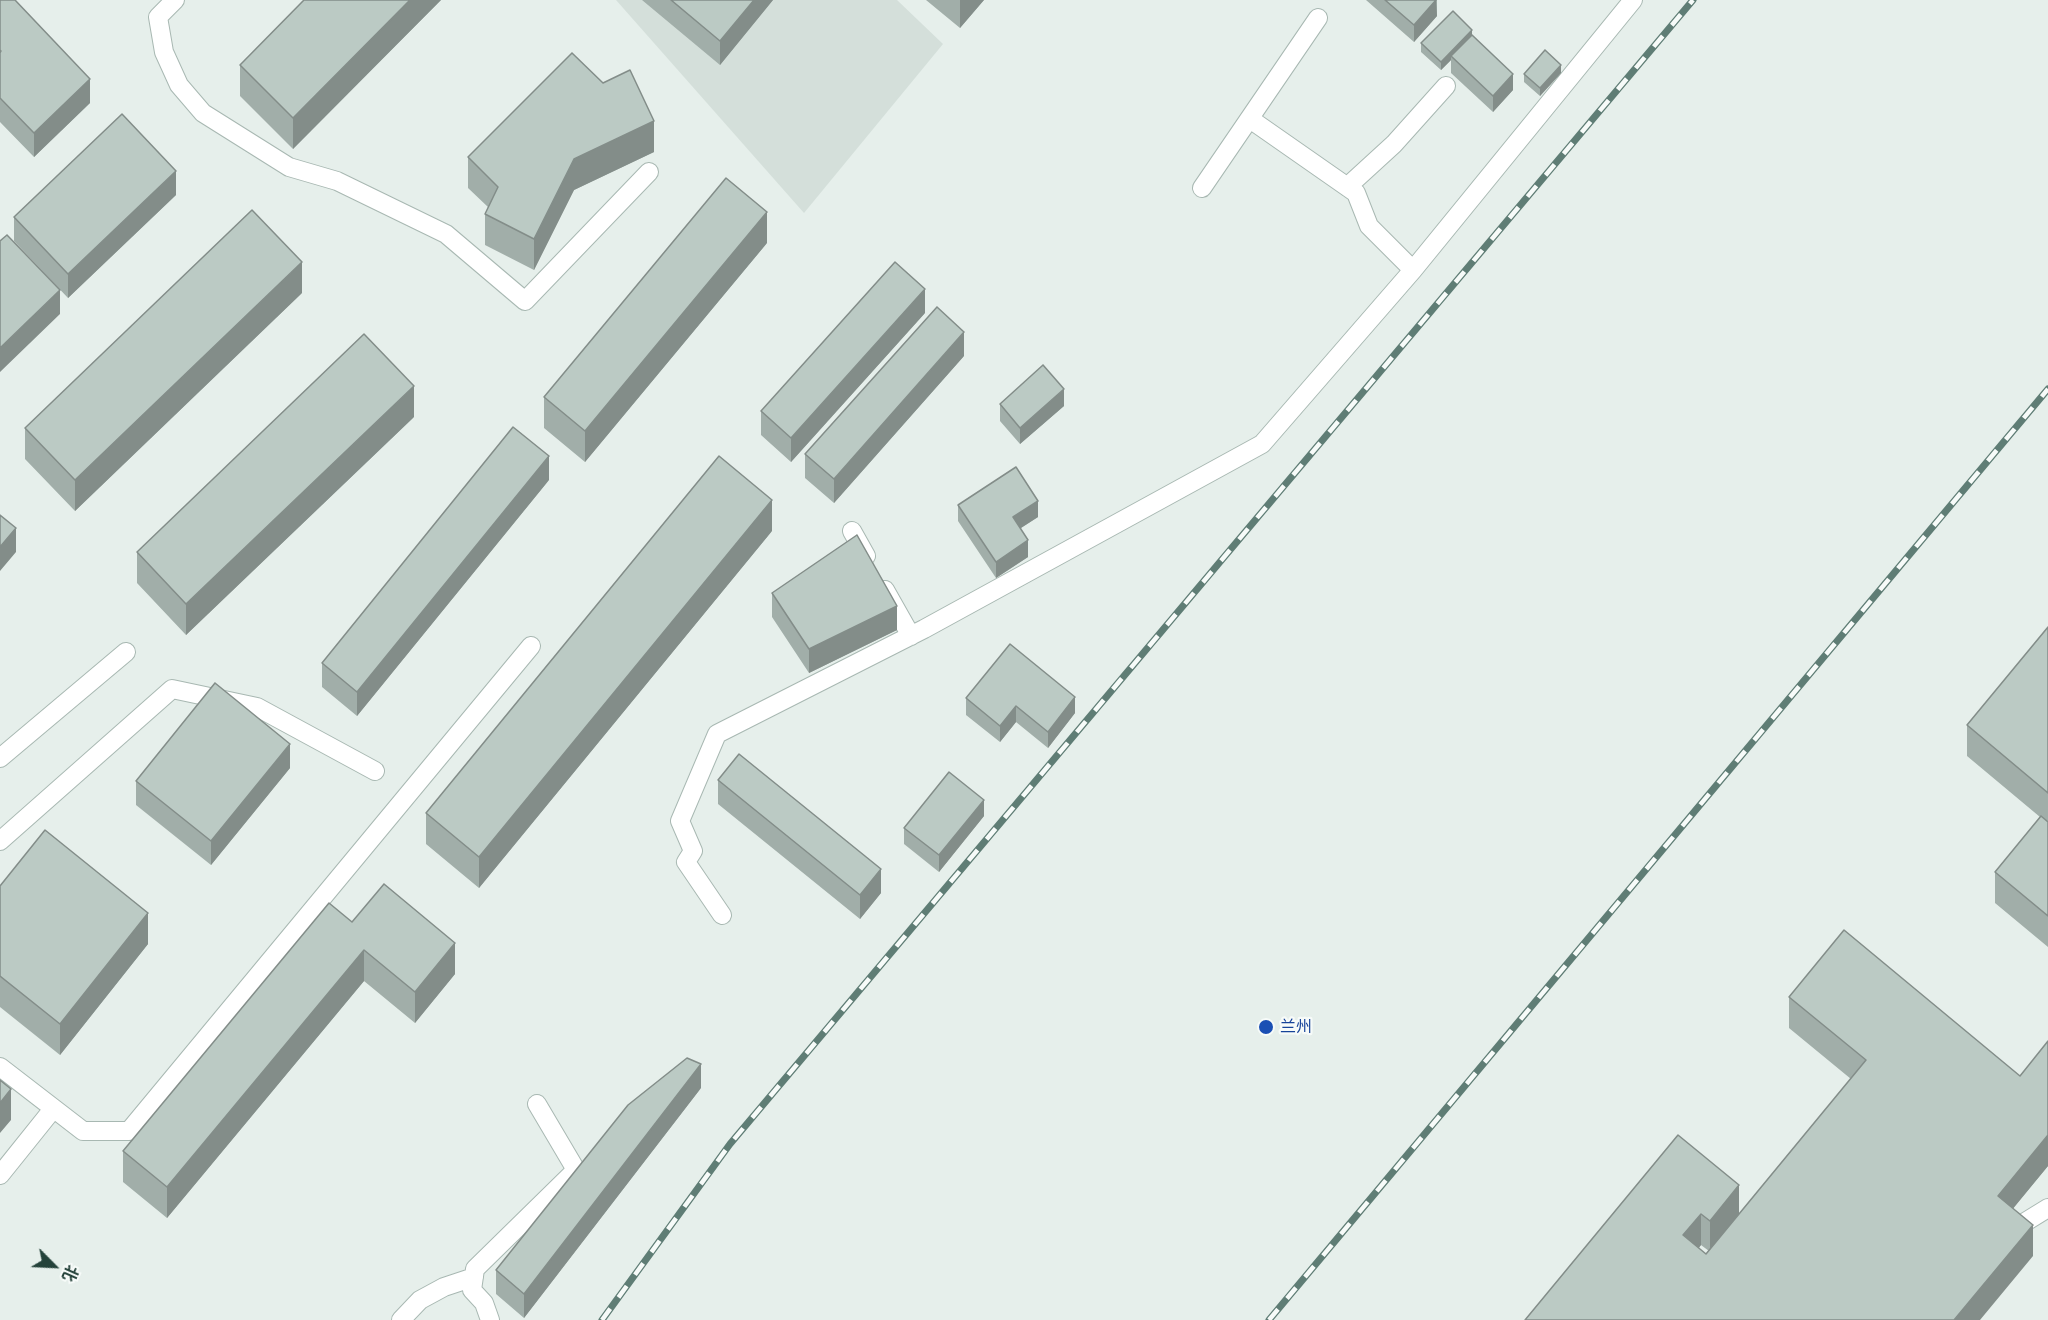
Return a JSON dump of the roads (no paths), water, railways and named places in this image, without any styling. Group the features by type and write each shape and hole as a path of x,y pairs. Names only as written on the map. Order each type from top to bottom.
{"street":[{"path":"175,0 158,16 164,52 179,85 203,113 289,167 337,181 446,234 525,301 649,172"},
{"path":"722,915 686,862 693,851 680,822 717,734 911,636 1262,444 1413,270 1631,1"},
{"path":"1202,188 1318,18"},
{"path":"1347,187 1394,144 1446,86"},
{"path":"1250,119 1356,193 1369,226 1413,270"},
{"path":"852,531 911,636"},
{"path":"0,1067 83,1131 129,1131 531,646"},
{"path":"0,758 126,652"},
{"path":"0,841 172,688 257,707 375,771"},
{"path":"490,1320 484,1303 472,1290 474,1269 576,1170 537,1104"},
{"path":"0,1175 53,1109"},
{"path":"2000,1242 2007,1234 2048,1208"},
{"path":"401,1320 420,1300 444,1287 474,1277"}],"railway":[{"path":"602,1320 730,1144 1693,0"},
{"path":"1269,1320 2048,389"}],"place":[{"name":"兰州","path":"1266,1027"}]}
